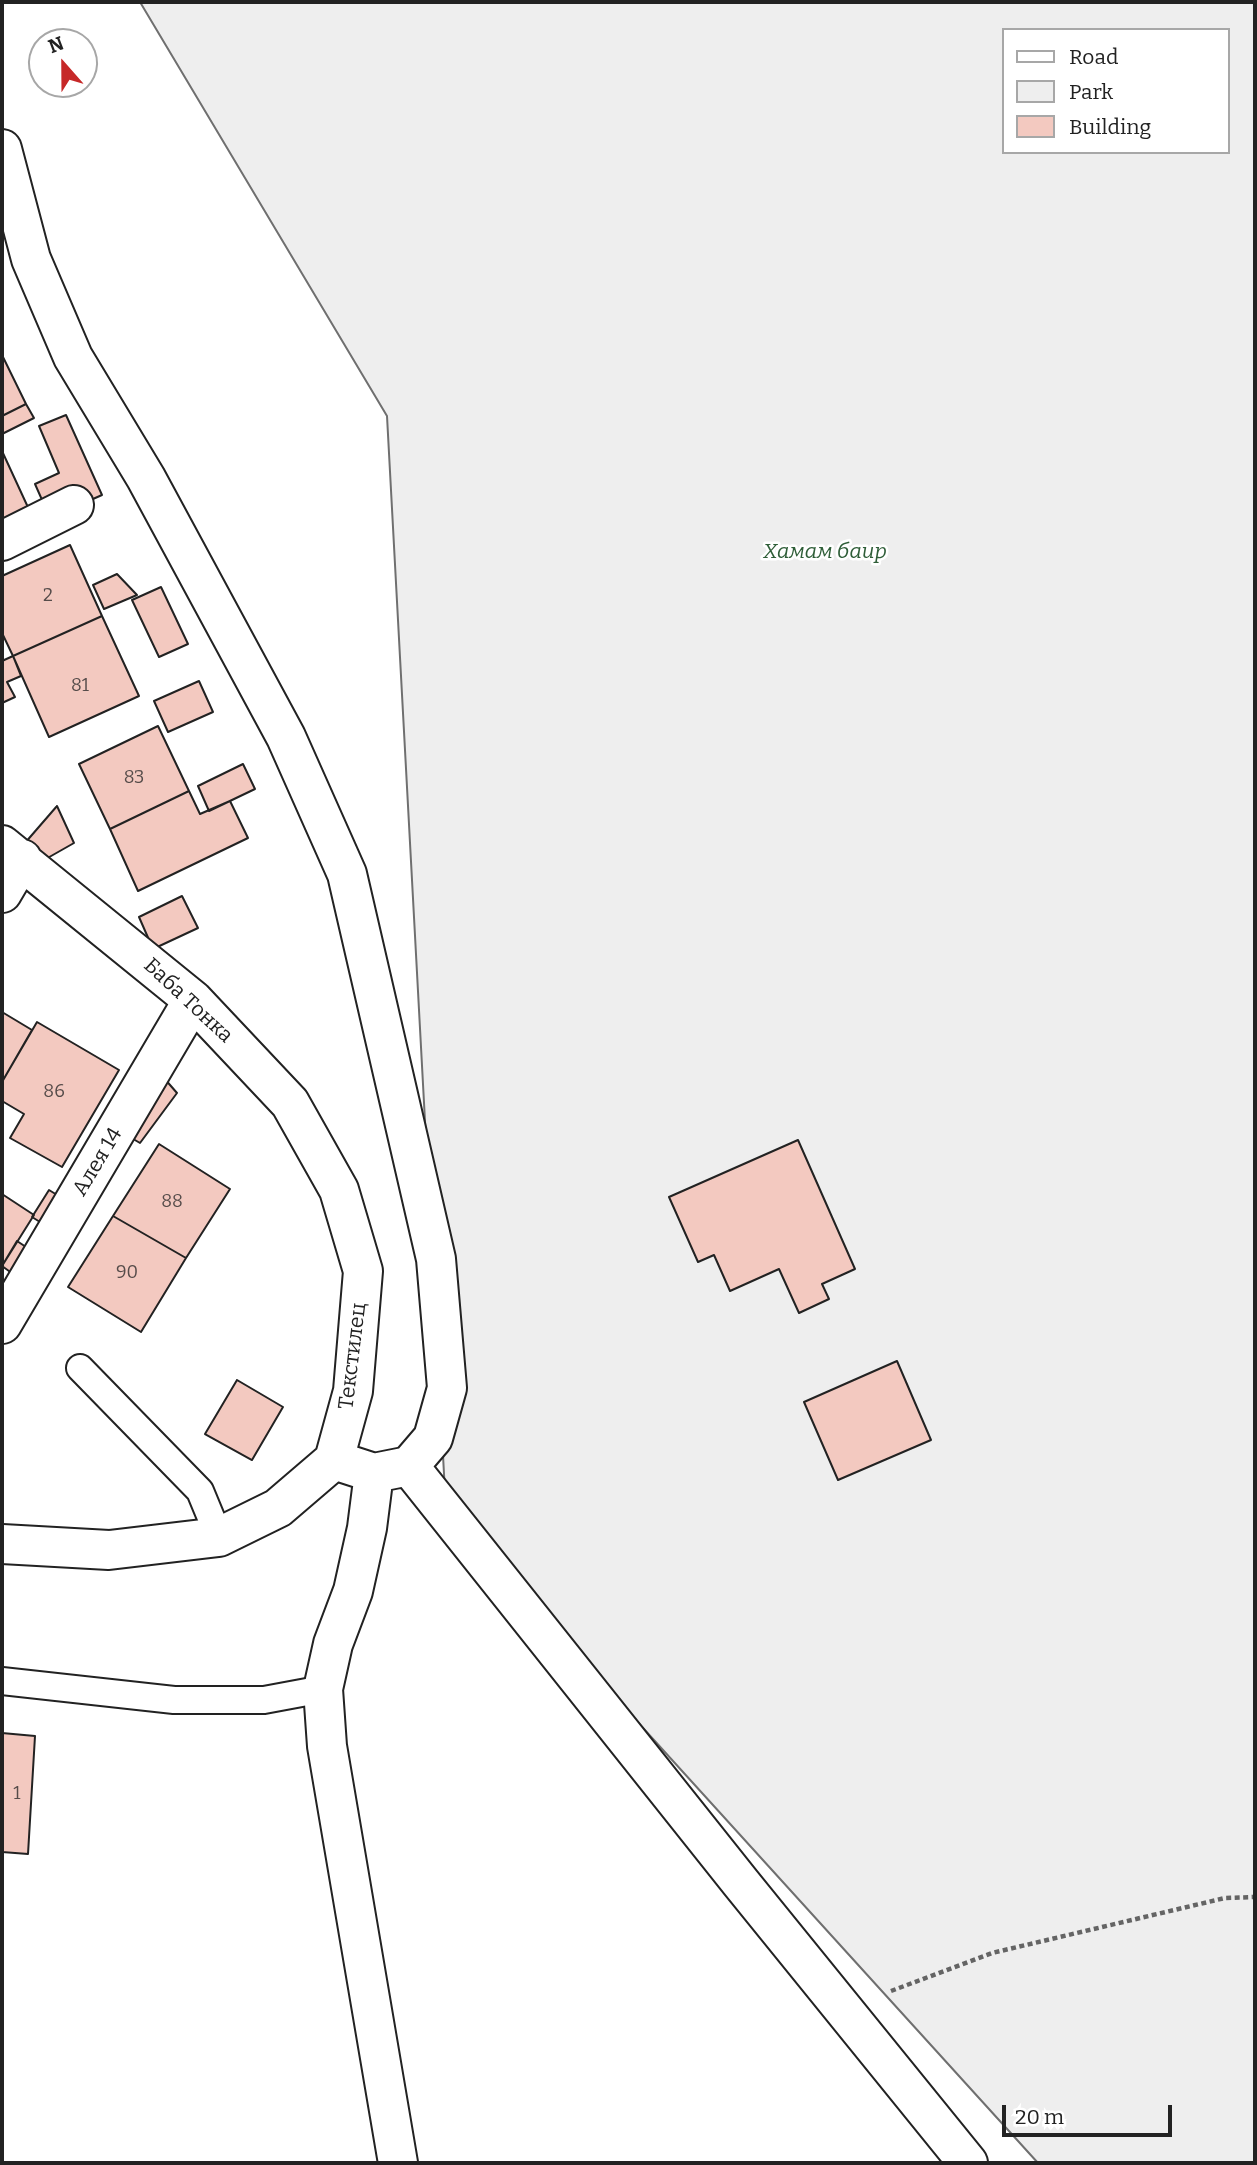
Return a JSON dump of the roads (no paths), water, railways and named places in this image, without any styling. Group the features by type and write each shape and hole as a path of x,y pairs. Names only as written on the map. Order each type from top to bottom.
{"street":[{"path":"2,149 31,259 73,357 146,478 286,737 346,874 436,1259 447,1388 433,1438 391,1470 366,1528 353,1591 333,1644 323,1689 327,1746 398,2163"},
{"path":"2,541 74,505"},
{"path":"2,893 12,852"},
{"name":"Баба Тонка","path":"12,852 193,1000 290,1103 339,1190"},
{"name":"Алея 14","path":"2,1324 193,1000"},
{"name":"Текстилец","path":"334,1460 353,1391 363,1271 339,1190"},
{"path":"2,1544 109,1550 219,1537 278,1508 334,1460 391,1470 843,2009 968,2163"}],"lane":[{"path":"80,1368 200,1491 219,1537"},
{"path":"2,1681 174,1700 264,1700 323,1689"}],"park label":[{"name":"Хамам баир","path":"825,552"}]}
